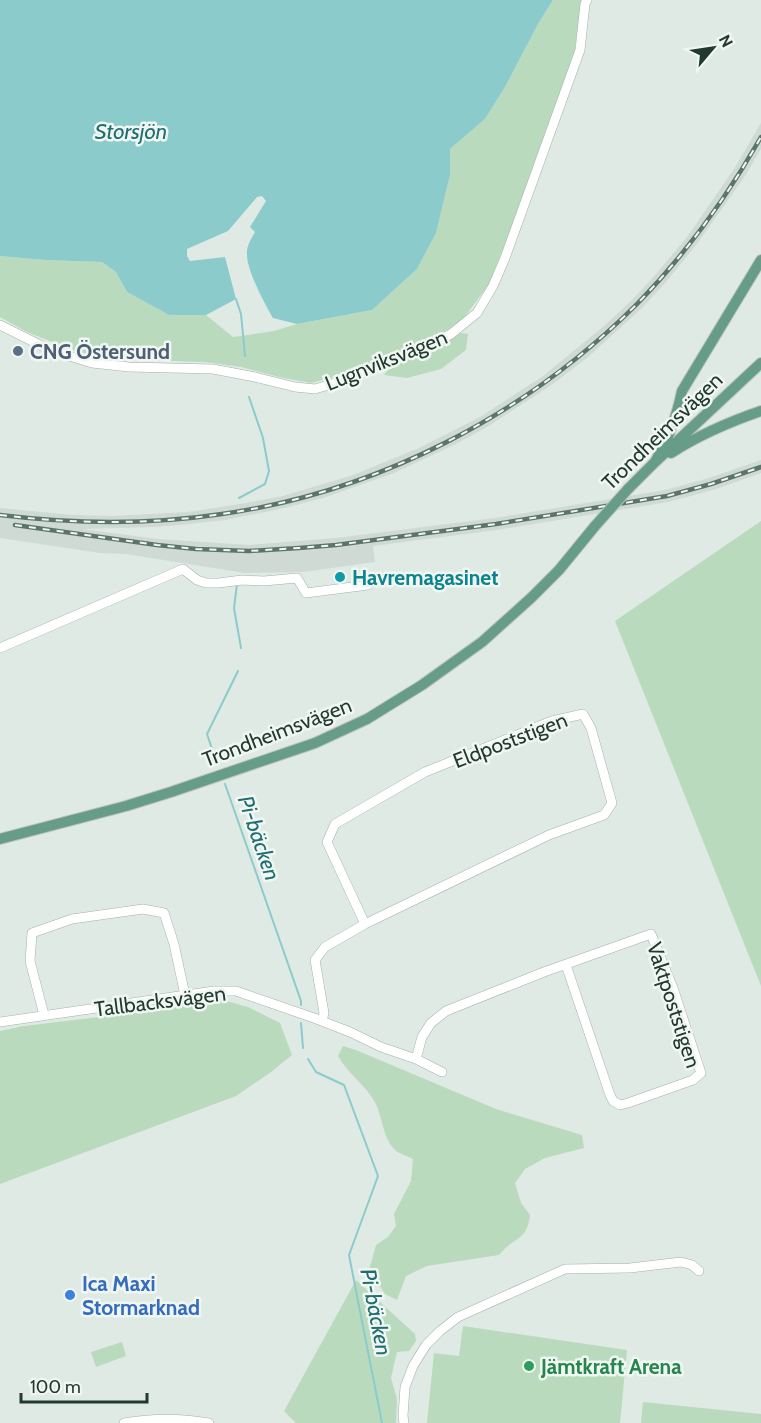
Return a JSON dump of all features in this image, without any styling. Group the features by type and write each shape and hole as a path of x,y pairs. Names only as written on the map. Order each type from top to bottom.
{"main road":[{"path":"651,465 668,439 679,408 682,391 761,260"},
{"name":"Trondheimsvägen","path":"0,839 171,792 304,747 367,719 422,686 490,634 531,598 651,465 761,363"},
{"path":"651,465 692,440 731,421 761,411"}],"street":[{"name":"Lugnviksvägen","path":"0,326 50,350 92,363 129,367 213,369 295,387 315,389 342,381 426,347 451,334 477,313 501,267 580,50 587,0"},
{"path":"0,648 183,569 206,583 297,578 306,593 368,585"},
{"name":"Eldpoststigen","path":"323,1017 315,960 325,947 365,924 549,835 604,815 612,803 591,728 583,714 552,721 425,772 335,824 327,842 365,924"},
{"path":"44,1015 30,961 32,933 72,919 143,909 164,913 174,944 185,995"},
{"name":"Vaktpoststigen","path":"416,1059 422,1037 431,1023 446,1011 544,972 651,934 673,988 701,1073 693,1080 628,1103 621,1105 613,1101 566,965"},
{"name":"Tallbacksvägen","path":"0,1022 214,991 236,992 323,1017 381,1047 416,1059 442,1072"},
{"path":"404,1423 405,1387 413,1366 426,1345 458,1317 565,1269 630,1268 681,1262 692,1265 699,1271"},
{"path":"124,1423 148,1419 194,1420 209,1423"}],"shaded area":[{"path":"761,123 761,149 745,176 697,244 666,282 642,308 587,358 550,386 487,427 394,473 323,498 285,508 225,520 190,524 82,529 158,539 249,545 336,538 495,518 665,490 761,460 761,473 713,490 668,502 497,530 373,546 375,562 303,572 245,573 126,554 100,553 0,538 0,508 72,515 113,516 188,512 283,496 353,475 419,448 480,417 543,376 633,299 687,237 734,169"}],"green space":[{"path":"553,0 583,0 574,55 517,214 489,284 461,322 426,342 346,374 311,383 241,367 205,362 137,360 77,352 27,332 0,317 0,256 102,262 116,272 127,292 169,315 206,315 233,337 274,331 297,324 372,310 417,269 436,233 450,175 450,149 485,119"},
{"path":"461,333 468,334 466,350 441,369 407,378 384,375 390,367 433,349"},
{"path":"761,521 761,986 615,621"},
{"path":"219,999 248,1007 280,1023 292,1055 236,1096 0,1184 0,1031"},
{"path":"343,1046 496,1109 582,1135 584,1148 545,1158 525,1169 515,1183 521,1203 530,1215 528,1224 523,1235 499,1255 427,1266 406,1276 397,1300 385,1294 369,1270 376,1245 388,1237 396,1226 394,1214 411,1181 413,1159 393,1148 376,1104 338,1056"},
{"path":"356,1280 415,1334 416,1341 409,1351 397,1352 391,1378 397,1399 396,1423 296,1423 284,1411"},
{"name":"Jämtkraft Arena","path":"463,1326 627,1350 620,1423 427,1423 434,1353 459,1356"},
{"path":"122,1342 126,1356 96,1367 91,1352"},
{"path":"643,1402 761,1414 761,1423 641,1423"}],"water":[{"name":"Storsjön","path":"0,0 553,0 485,119 450,149 450,175 436,233 417,269 372,310 297,324 273,318 250,270 247,249 255,232 250,227 266,201 262,196 257,197 228,231 187,249 190,261 225,257 236,299 206,315 169,315 127,292 116,272 102,262 0,256"}],"waterway":[{"name":"Pi-bäcken","path":"236,299 241,314 245,356"},
{"name":"Pi-bäcken","path":"239,498 265,484 269,471 263,438 249,397"},
{"name":"Pi-bäcken","path":"237,584 234,608 241,648"},
{"name":"Pi-bäcken","path":"212,749 207,734 238,671"},
{"name":"Pi-bäcken","path":"225,784 301,1005"},
{"name":"Pi-bäcken","path":"301,1023 303,1048"},
{"name":"Pi-bäcken","path":"308,1059 316,1072 344,1085 378,1176 349,1255 382,1423"}],"railway":[{"path":"0,515 56,520 139,522 222,514 280,503 337,488 392,467 446,442 498,413 547,381 594,344 637,304 672,266 704,225 734,182 761,137"},
{"path":"15,525 196,549 249,551 299,548 496,524 667,496 761,467"}],"place":[{"name":"CNG Östersund","path":"18,351"},
{"name":"Havremagasinet","path":"340,577"},
{"name":"Ica Maxi Stormarknad","path":"70,1295"},
{"name":"Jämtkraft Arena","path":"529,1366"}]}
